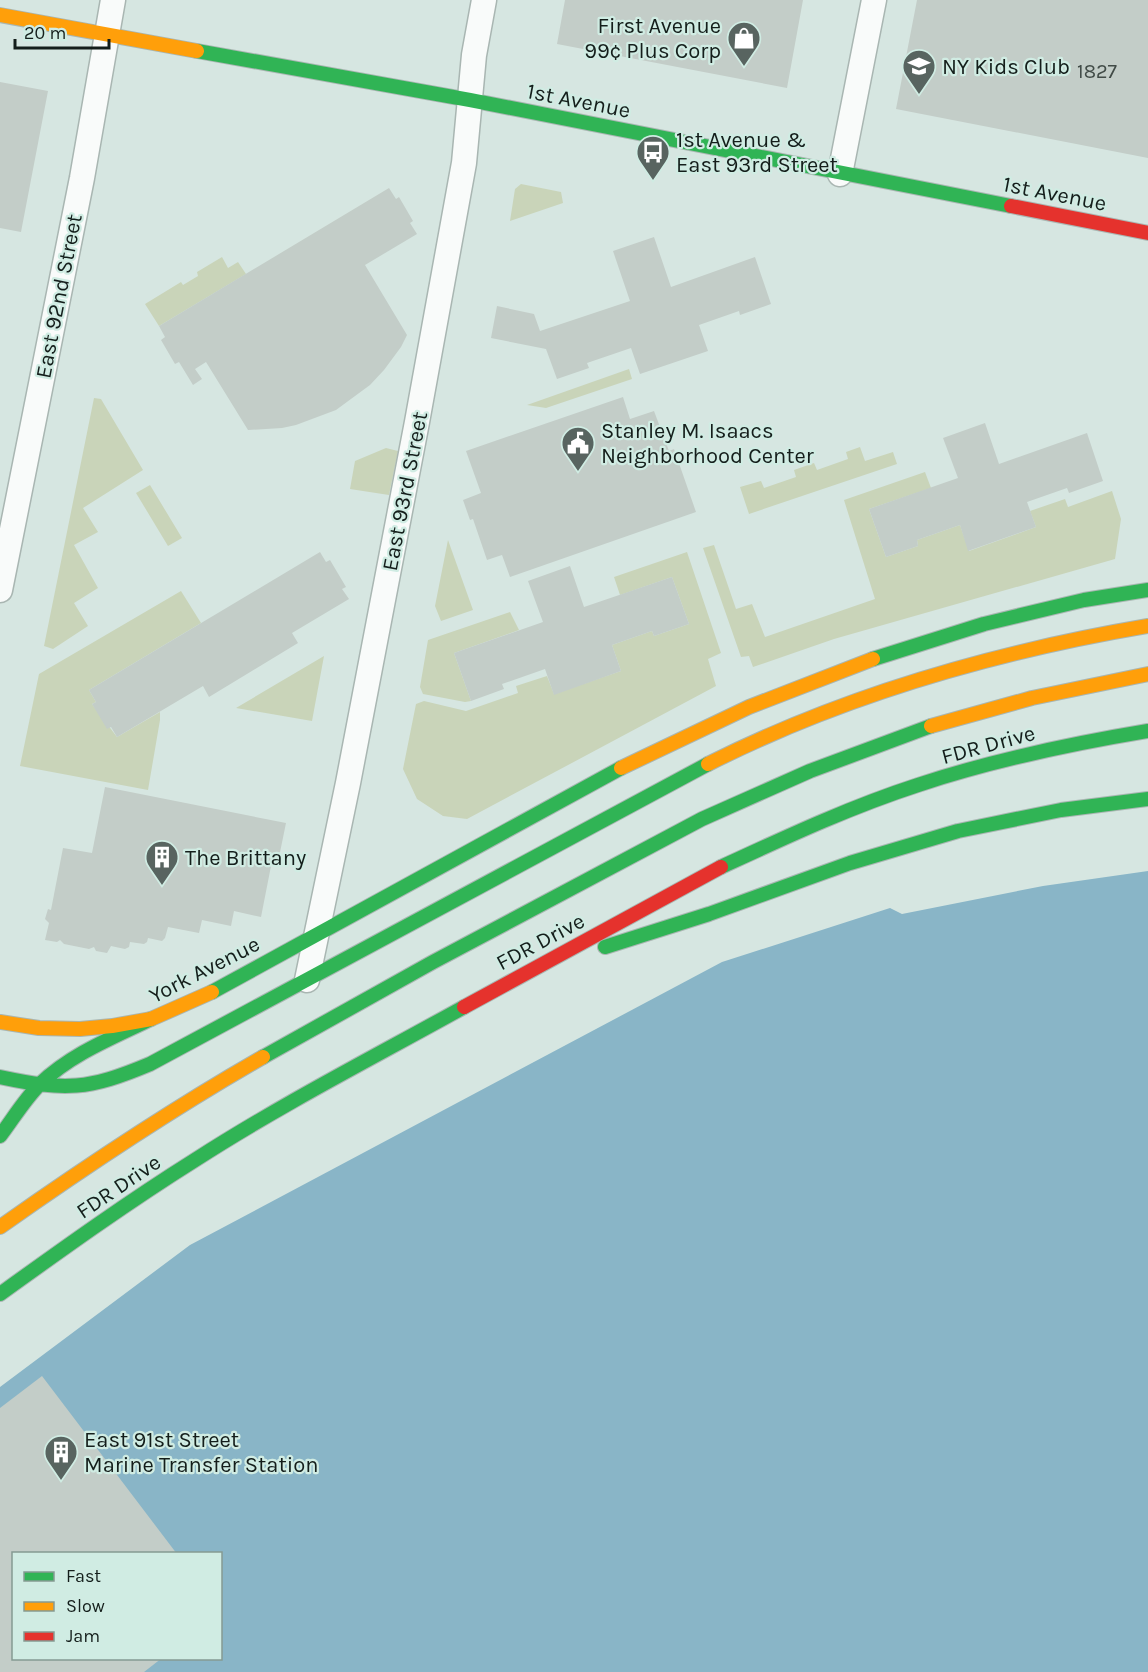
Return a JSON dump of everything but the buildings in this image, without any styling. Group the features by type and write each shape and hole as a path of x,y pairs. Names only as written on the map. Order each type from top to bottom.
{"main road":[{"name":"1st Avenue","path":"0,15 470,100 840,174 1148,232"},
{"path":"0,1077 57,1088 79,1086 123,1075 150,1064 670,784 719,759 815,716 951,669 1024,651 1145,627 1143,591 1084,600 984,624 864,662 749,707 611,774 316,935"},
{"name":"FDR Drive","path":"0,1227 108,1154 302,1035 702,819 753,794 867,748 968,714 1066,689 1148,674"},
{"name":"FDR Drive","path":"0,1294 105,1219 196,1159 287,1104 718,868 817,823 969,769 1080,742 1148,731"},
{"path":"529,971 709,914 850,863 909,845 1011,819 1148,799"},
{"name":"York Avenue","path":"0,1022 39,1028 80,1029 151,1019 211,992 316,935"},
{"path":"0,1136 39,1084 81,1054 151,1019"}],"street":[{"name":"East 92nd Street","path":"0,591 82,178 113,0"},
{"name":"East 93rd Street","path":"307,980 348,783 464,163 474,56 484,0"},
{"path":"840,174 874,0"}],"green space":[{"path":"521,184 561,192 563,203 510,221 515,189"},
{"path":"222,257 228,268 238,262 246,274 159,326 145,304 181,282 183,285 198,276 197,272"},
{"path":"629,369 632,379 546,408 527,405"},
{"path":"94,398 101,399 143,470 83,508 98,532 74,545 98,588 74,603 88,626 53,649 44,646"},
{"path":"860,447 865,461 893,452 897,464 749,514 740,487 761,481 764,488 796,477 794,470 814,463 817,470 848,459 846,452"},
{"path":"386,448 398,451 389,495 350,489 355,461"},
{"path":"925,472 931,488 869,509 886,557 918,546 917,540 960,525 969,551 1036,527 1030,511 1065,499 1068,507 1112,491 1121,519 1115,559 834,639 753,667 749,656 741,657 703,548 714,545 736,609 752,604 765,637 875,599 844,500"},
{"path":"150,485 182,538 168,546 136,493"},
{"path":"448,540 473,610 441,621 435,606"},
{"path":"687,552 721,653 708,659 716,686 467,819 443,816 417,799 403,769 416,704 424,701 466,711 518,693 516,686 547,676 554,694 621,671 612,645 652,631 654,636 689,624 672,577 620,595 614,577"},
{"path":"181,591 201,623 89,690 96,702 92,704 117,737 160,712 148,790 20,766 39,674"},
{"path":"510,612 519,630 454,653 471,701 465,702 423,694 420,687 428,640"},
{"path":"324,656 312,721 236,708"}],"water":[{"path":"1148,871 1148,1672 0,1672 0,1387 190,1245 722,962 890,908 902,914 1043,886"}],"traffic: fast":[{"path":"197,51 470,100 1011,206"},
{"path":"873,659 984,624 1084,600 1148,590"},
{"path":"263,1057 433,962 702,819 810,771 931,726"},
{"path":"721,867 843,813 918,785 1032,754 1148,731"},
{"path":"0,1077 43,1085 76,1086 110,1079 150,1064 708,764"},
{"path":"212,992 621,768"},
{"path":"605,947 709,914 850,863 958,831 1061,810 1148,799"},
{"path":"0,1294 72,1242 228,1139 464,1007"},
{"path":"0,1136 29,1096 52,1073 92,1047 151,1019"}],"traffic: slow":[{"path":"0,15 197,51"},
{"path":"708,764 814,717 923,678 1034,649 1148,626"},
{"path":"621,768 749,707 873,659"},
{"path":"931,726 1032,698 1148,674"},
{"path":"0,1022 39,1028 80,1029 112,1026 151,1019 212,992"},
{"path":"0,1227 129,1139 263,1057"}],"traffic: jam":[{"path":"1011,206 1148,233"},
{"path":"464,1007 721,867"}],"place":[{"name":"First Avenue 99¢ Plus Corp","path":"744,67"},
{"name":"NY Kids Club","path":"919,95"},
{"name":"1st Avenue & East 93rd Street","path":"653,181"},
{"name":"Stanley M. Isaacs Neighborhood Center","path":"578,472"},
{"name":"The Brittany","path":"162,886"},
{"name":"East 91st Street Marine Transfer Station","path":"61,1481"}]}
